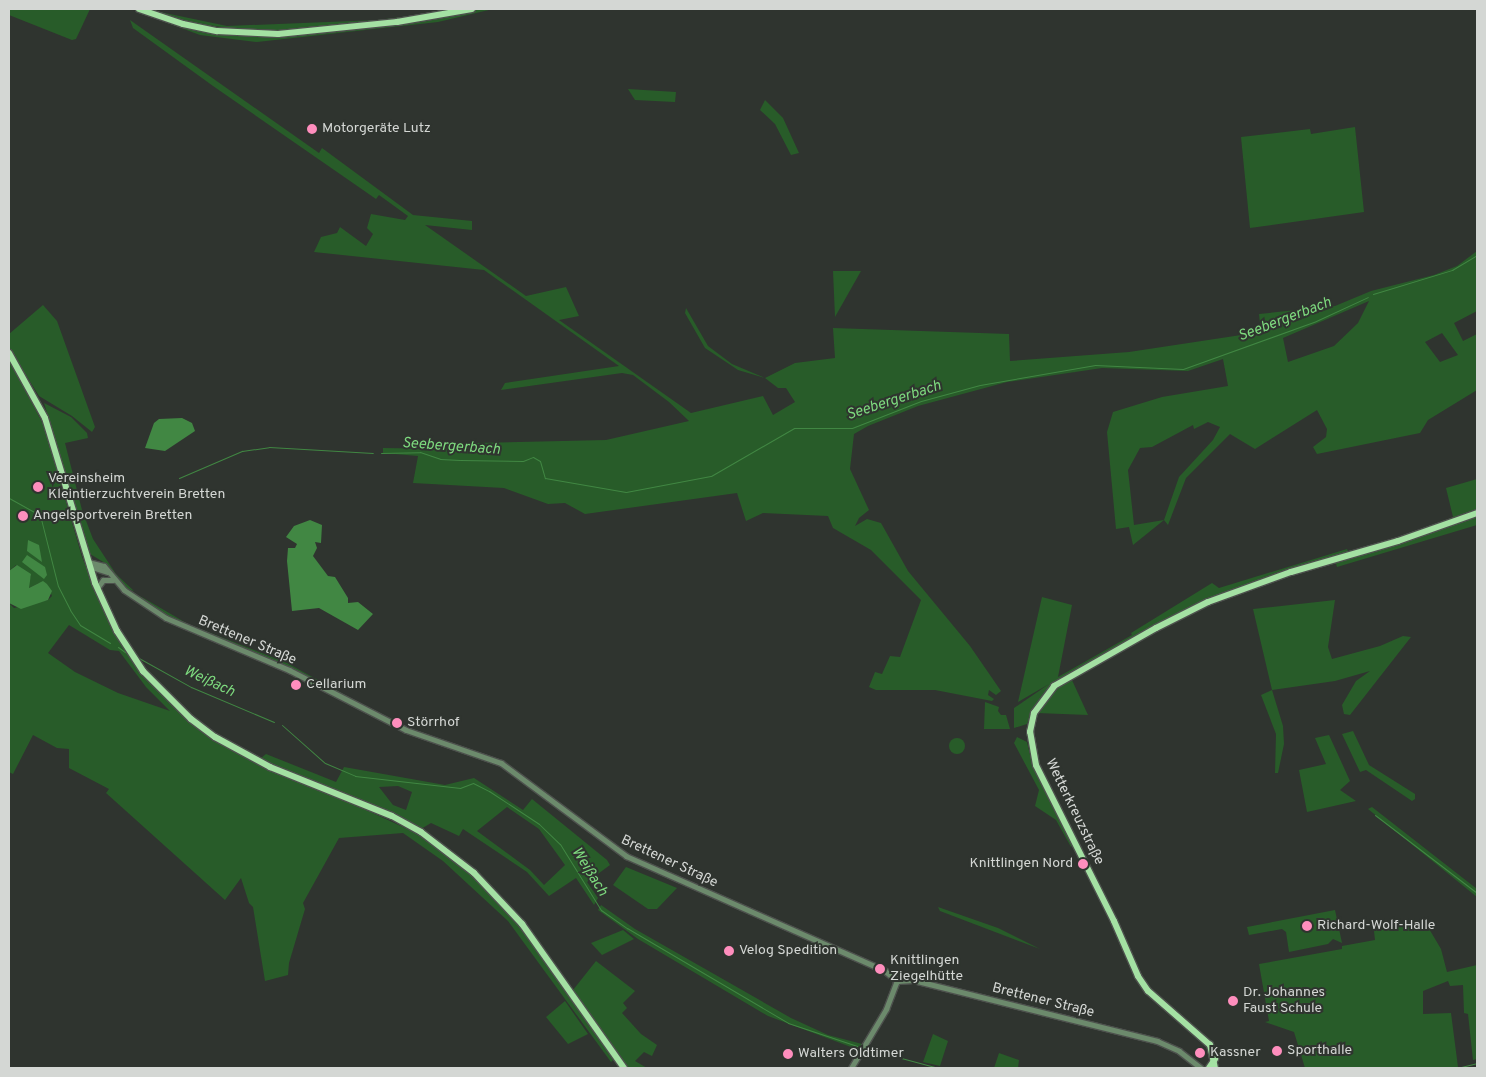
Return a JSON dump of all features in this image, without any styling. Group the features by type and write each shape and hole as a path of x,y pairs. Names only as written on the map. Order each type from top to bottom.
{"main road":[{"path":"139,9 183,24 217,30 278,34 397,22 472,9"},
{"path":"9,353 45,418 97,589 122,639 158,688 215,737 292,776 392,816 421,832 474,873 522,924 624,1068"},
{"name":"Wetterkreuzstraße","path":"1215,1059 1204,1038 1144,986 1036,765 1031,749 1031,724 1038,704 1054,686 1156,628 1222,596 1477,513"},
{"path":"1209,1068 1215,1059"},
{"path":"1215,1059 1215,1068"}],"street":[{"name":"Brettener Straße","path":"88,564 108,573 134,598 166,618 289,670 406,730 501,763 633,860 885,971 897,981 913,980 1157,1041 1179,1051 1201,1068"},
{"path":"97,589 103,580 114,580"},
{"path":"851,1068 886,1009 897,981"}],"shaded area":[{"path":"9,9 90,9 76,39 72,40 9,15"},
{"path":"146,9 227,26 377,20 466,9 423,16 284,31 250,31 178,21"},
{"path":"472,9 493,9 438,22 257,42 200,35 138,12 248,33 311,31"},
{"path":"130,20 319,153 322,148 413,215 472,221 472,230 425,225 526,296 566,287 579,316 559,320 691,413 763,396 773,415 795,402 786,388 778,388 765,378 795,363 835,358 833,328 1009,334 1010,361 1129,352 1261,332 1259,314 1335,306 1371,291 1434,275 1457,266 1477,251 1477,311 1454,323 1463,341 1477,334 1477,390 1428,420 1420,433 1317,454 1313,447 1326,437 1327,429 1317,410 1255,449 1230,434 1186,478 1168,525 1164,520 1133,545 1129,527 1116,529 1107,432 1113,412 1162,397 1228,386 1223,359 1188,371 1102,368 1007,382 918,406 868,426 854,434 850,469 869,510 859,518 855,526 867,519 881,523 908,571 970,646 1001,691 996,695 989,690 988,695 994,699 992,701 935,690 876,690 869,687 875,672 882,674 890,656 900,657 921,600 871,550 833,528 828,516 763,513 746,521 737,493 585,514 565,503 548,504 504,488 413,483 418,456 383,453 383,448 444,449 474,443 606,440 689,421 669,402 633,375 622,373 501,390 505,383 619,366 484,270 314,252 321,237 337,233 340,227 366,246 373,234 367,228 371,214 405,220 408,216 379,195 376,199 133,28","holes":["1369,301 1358,323 1334,346 1288,362 1283,338","1442,333 1458,355 1440,362 1425,342","1208,422 1220,427 1213,440 1179,477 1164,520 1134,525 1128,470 1140,448 1152,447 1193,425 1194,429"]},
{"path":"628,89 676,92 675,102 635,100"},
{"path":"765,100 783,118 799,153 791,155 775,124 760,110"},
{"path":"1355,127 1364,212 1250,228 1241,137 1310,129 1311,134"},
{"path":"833,271 861,271 835,317"},
{"path":"43,305 57,321 95,427 92,432 72,416 39,396 9,348 9,334"},
{"path":"686,308 708,346 732,364 765,378 738,370 705,348 685,313"},
{"path":"9,359 44,426 82,557 109,623 137,667 175,709 179,708 215,737 260,759 266,754 336,782 344,767 445,785 474,778 523,810 532,799 607,860 610,865 587,882 598,898 594,905 576,878 549,896 527,872 463,829 459,836 431,823 421,829 394,814 333,789 332,794 418,834 482,883 520,925 614,1059 611,1062 508,921 443,861 403,833 339,838 303,903 305,909 289,963 288,975 265,981 253,907 249,903 241,878 225,900 106,793 109,789 69,768 69,749 57,748 33,735 13,774 9,772 9,603 14,608 48,600 52,596 47,584 39,583 29,588 28,582 31,576 16,565 9,571","holes":["69,625 110,650 119,651 146,687 170,711 118,693 75,672 48,653","398,786 412,792 406,810 393,805 379,787","507,807 539,829 565,865 544,885 530,870 477,831"]},
{"path":"44,403 71,417 87,433 88,438 65,443 82,510 93,539 116,574 134,591 125,588 105,563 90,554"},
{"path":"182,418 192,423 195,431 165,451 145,448 154,423 159,419"},
{"path":"1477,479 1477,525 1337,567 1335,560 1289,569 1217,595 1054,684 1036,704 1027,724 1014,728 1014,708 1049,684 1018,702 1042,597 1072,605 1058,677 1132,635 1131,633 1212,583 1219,588 1347,549 1350,555 1454,521 1446,488"},
{"path":"310,520 322,525 321,543 315,542 317,548 313,556 328,576 335,577 348,598 348,603 358,602 373,614 358,630 319,608 292,611 287,561 288,548 295,548 297,544 286,537 294,526"},
{"path":"28,540 39,545 42,562 27,551"},
{"path":"27,555 45,567 47,575 44,579 22,562"},
{"path":"17,565 31,574 29,588 43,581 47,584 52,591 48,600 21,609 9,603 9,571"},
{"path":"140,596 188,624 287,663 387,718 297,671 169,617 147,605"},
{"path":"1335,600 1328,647 1332,659 1380,646 1403,636 1411,637 1350,715 1344,714 1342,705 1356,681 1370,671 1335,681 1272,690 1253,609"},
{"path":"1071,678 1088,715 1037,713 1053,692"},
{"path":"1272,690 1283,726 1284,744 1278,773 1275,773 1276,734 1261,695"},
{"path":"985,702 999,707 998,711 1001,715 1006,715 1010,729 984,729"},
{"path":"1353,731 1369,765 1415,794 1415,799 1412,801 1366,770 1360,772 1342,734"},
{"path":"1329,735 1350,781 1340,790 1356,801 1307,812 1299,770 1326,764 1315,738"},
{"path":"1017,737 1027,742 1031,759 1074,844 1071,847 1056,820 1035,806 1039,790 1014,743"},
{"path":"957,738 963,740 965,746 963,752 957,754 951,752 949,746 951,740"},
{"path":"1372,807 1477,889 1477,897 1368,809"},
{"path":"626,867 677,888 657,909 648,909 613,885"},
{"path":"601,905 635,929 791,1018 828,1035 862,1044 859,1050 768,1016 638,939 598,910"},
{"path":"938,907 998,928 1040,949 940,911"},
{"path":"1335,910 1342,943 1333,939 1328,944 1289,952 1286,932 1282,929 1249,935 1247,927"},
{"path":"1425,922 1441,949 1447,972 1477,965 1477,1059 1473,1060 1468,1014 1464,1013 1463,985 1450,986 1448,981 1423,991 1423,1014 1451,1013 1458,1067 1464,1068 1305,1068 1294,1032 1265,1022 1269,1021 1259,964 1342,949 1342,946 1375,940 1374,931"},
{"path":"623,930 634,939 602,955 591,943"},
{"path":"596,961 635,991 623,1003 627,1008 622,1013 641,1034 657,1045 652,1056 644,1052 635,1061 647,1068 628,1068 573,990"},
{"path":"565,1001 588,1034 568,1044 546,1017"},
{"path":"933,1034 948,1041 940,1066 923,1062"},
{"path":"999,1053 1019,1060 1018,1068 994,1068"}],"waterway":[{"name":"Seebergerbach","path":"1373,294 1452,270 1477,255"},
{"name":"Seebergerbach","path":"381,453 420,452 440,459 460,460 523,461 533,457 540,461 545,478 626,492 711,476 794,428 852,428 921,401 980,385 1095,365 1183,369 1316,321 1368,297"},
{"name":"Seebergerbach","path":"179,478 242,451 269,447 373,453"},
{"name":"Weißach","path":"9,498 40,515 58,586 70,610 80,625 110,643"},
{"name":"Weißach","path":"118,647 125,652"},
{"name":"Weißach","path":"137,657 191,687 274,722"},
{"name":"Weißach","path":"282,725 325,763 355,776 460,788 473,783 489,791 539,824 560,844 601,910 627,928 788,1023 860,1047"},
{"path":"1375,815 1477,893"},
{"name":"Weißach","path":"864,1048 938,1068"},
{"name":"Weißach","path":"1457,1068 1477,1063"}],"place":[{"name":"Motorgeräte Lutz","path":"312,129"},
{"name":"Vereinsheim Kleintierzuchtverein Bretten","path":"38,487"},
{"name":"Angelsportverein Bretten","path":"23,516"},
{"name":"Cellarium","path":"296,685"},
{"name":"Störrhof","path":"397,723"},
{"name":"Knittlingen Nord","path":"1083,864"},
{"name":"Richard-Wolf-Halle","path":"1307,926"},
{"name":"Velog Spedition","path":"729,951"},
{"name":"Knittlingen Ziegelhütte","path":"880,969"},
{"name":"Dr. Johannes Faust Schule","path":"1233,1001"},
{"name":"Sporthalle","path":"1277,1051"},
{"name":"Kassner","path":"1200,1053"},
{"name":"Walters Oldtimer","path":"788,1054"}]}
